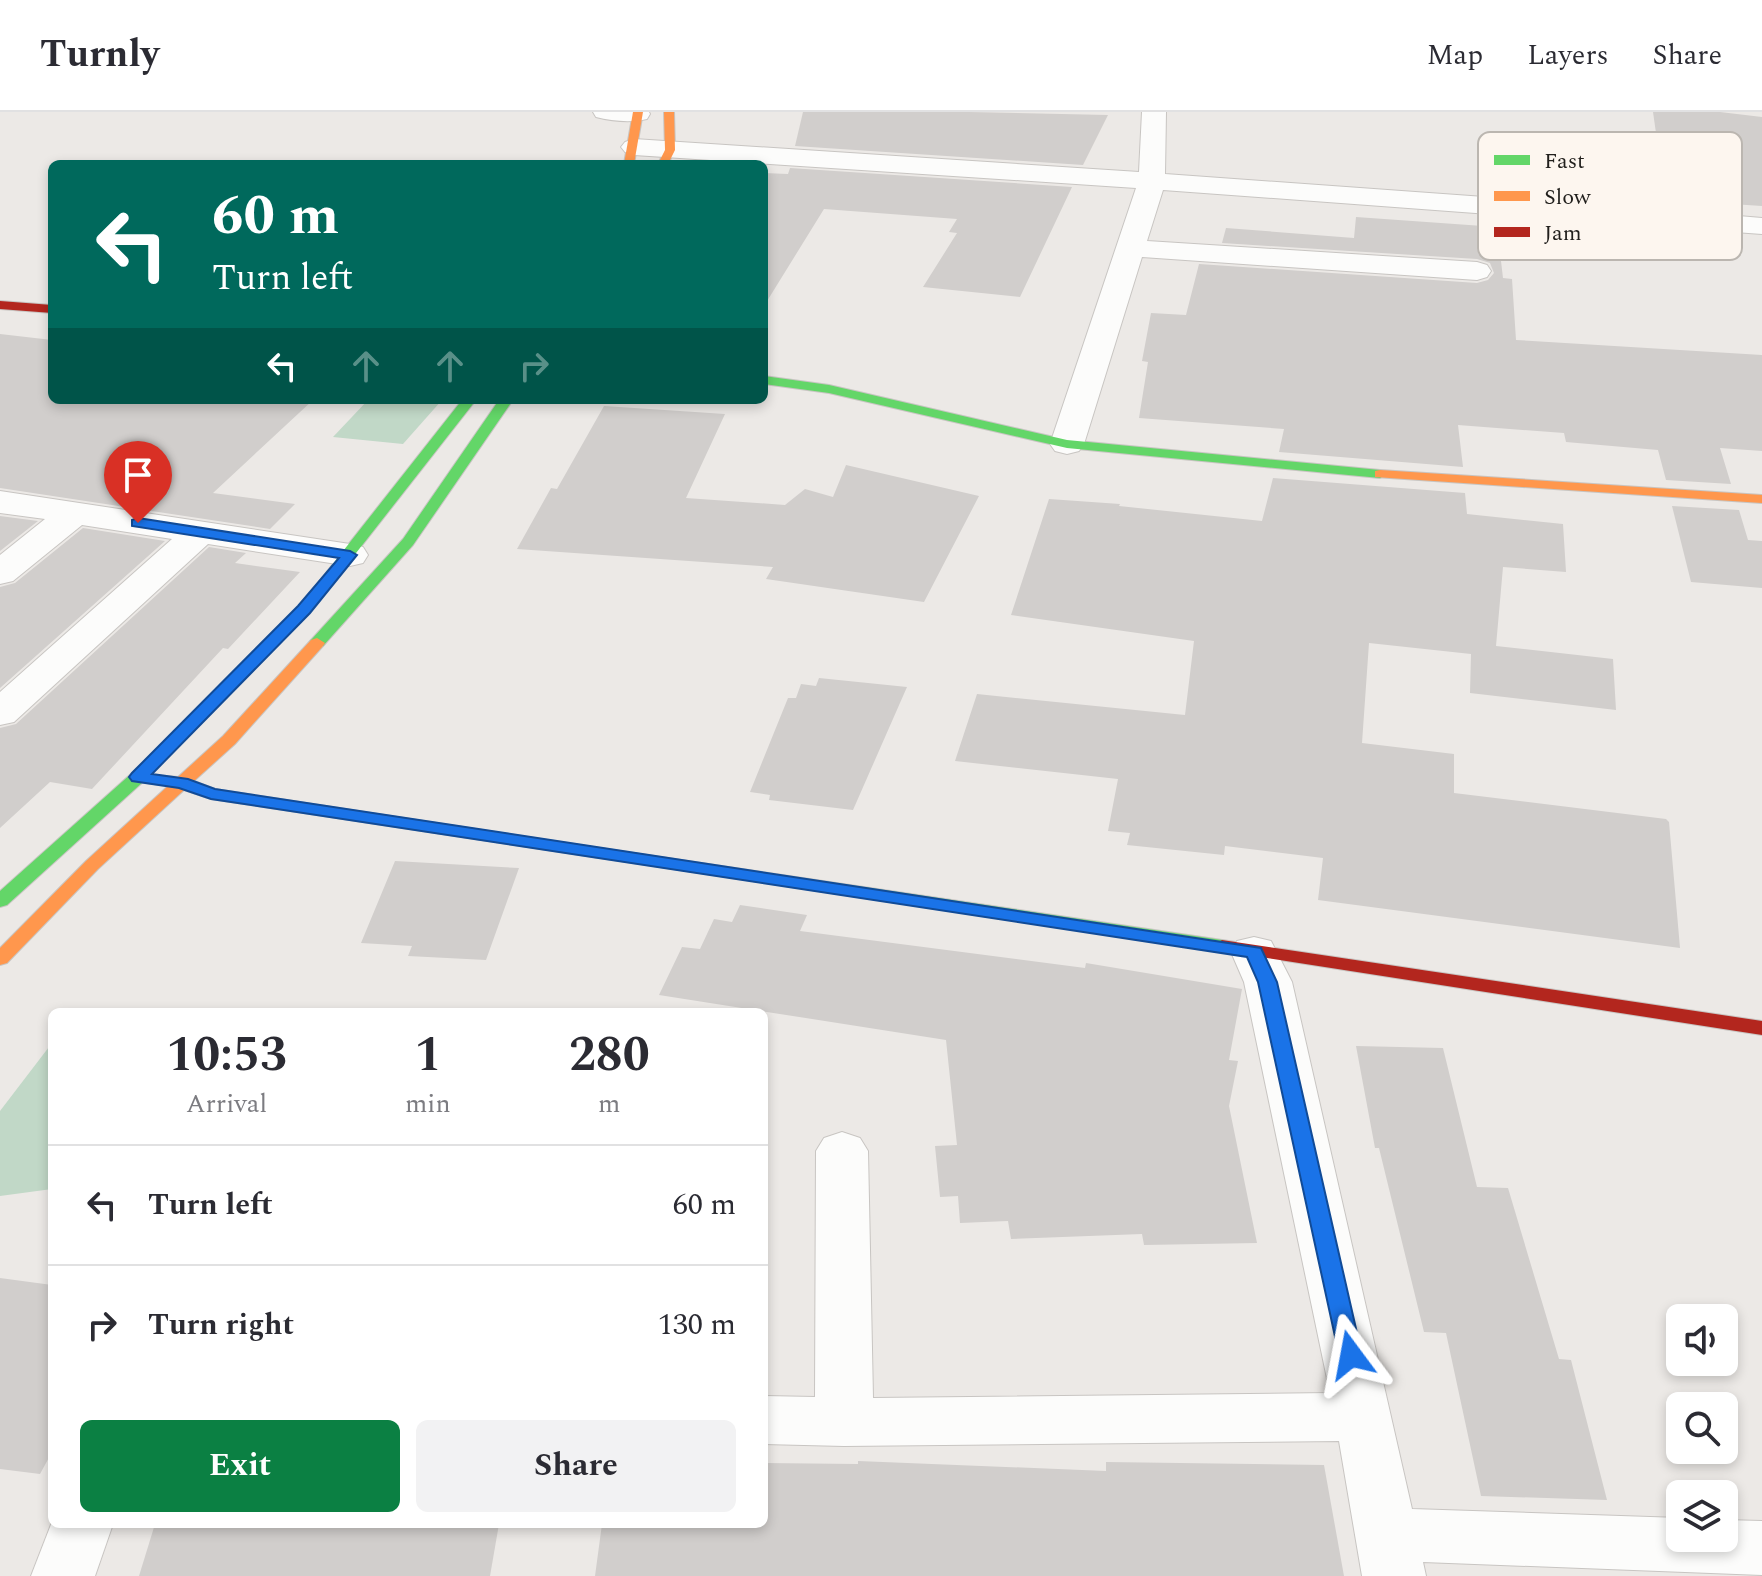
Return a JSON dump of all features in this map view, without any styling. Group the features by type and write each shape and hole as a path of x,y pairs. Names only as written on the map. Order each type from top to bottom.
{"street":[{"path":"605,112 638,113 631,156 728,160"},
{"path":"667,157 669,112"},
{"path":"1067,444 1152,181 1154,112"},
{"path":"768,162 1152,181 1478,205"},
{"path":"1742,225 1762,226"},
{"path":"1128,248 1477,271"},
{"path":"0,294 48,299"},
{"path":"0,305 48,309"},
{"path":"768,381 829,389 1067,444 1346,472 1762,499"},
{"path":"0,901 138,777 304,610 466,404"},
{"path":"0,959 92,865 229,740 408,542 503,404"},
{"path":"0,502 350,555"},
{"path":"0,573 75,513"},
{"path":"0,713 201,532"},
{"path":"138,777 182,783 211,794 1762,1028"},
{"path":"1254,952 1268,982 1364,1417 1390,1555 1762,1548"},
{"path":"842,1151 844,1422"},
{"path":"768,1420 1364,1417"},
{"path":"63,1576 81,1528"}],"green space":[{"path":"364,404 438,404 403,444 333,437"},
{"path":"48,1048 48,1190 0,1196 0,1111"}],"building":[{"path":"803,112 1108,115 1083,165 795,146"},
{"path":"1653,112 1720,112 1762,117 1762,206 1742,205 1742,132 1656,132"},
{"path":"790,168 1072,187 1020,297 923,287 957,233 949,232 957,219 824,209 768,300 768,173 788,174"},
{"path":"1356,217 1478,226 1478,259 1222,243 1226,228 1354,238"},
{"path":"1480,260 1501,260 1503,278 1512,279 1516,340 1762,355 1762,451 1720,448 1731,484 1666,480 1658,450 1566,442 1564,433 1458,425 1463,467 1279,452 1284,429 1139,418 1148,362 1142,361 1151,313 1186,315 1199,264 1477,283 1488,280 1494,273 1490,263"},
{"path":"0,334 48,340 48,404 309,404 213,493 295,504 270,529 0,488"},
{"path":"604,406 725,414 686,498 785,505 805,489 833,497 846,465 979,496 924,602 766,579 773,567 517,549 551,488 557,489"},
{"path":"1273,478 1465,493 1467,514 1563,524 1566,572 1503,567 1496,646 1613,659 1616,710 1470,693 1471,654 1369,643 1362,743 1454,754 1454,793 1666,819 1669,822 1680,948 1318,900 1323,858 1225,846 1224,855 1127,845 1130,833 1108,831 1118,779 955,761 977,694 1185,715 1194,641 1011,615 1049,499 1262,521"},
{"path":"1672,506 1739,510 1748,540 1762,541 1762,588 1691,582"},
{"path":"0,516 38,521 0,551"},
{"path":"83,528 165,541 0,688 0,587 15,583"},
{"path":"209,547 246,553 235,563 300,572 228,649 223,648 92,789 50,782 0,828 0,728 16,724"},
{"path":"819,678 907,687 853,810 769,800 770,795 750,792 788,698 796,698 801,684 816,686"},
{"path":"395,861 519,868 486,960 408,956 412,946 361,943"},
{"path":"740,905 807,915 800,931 1085,968 1086,963 1242,989 1229,1060 1238,1061 1229,1106 1257,1243 1144,1245 1142,1234 1011,1239 1008,1221 960,1223 958,1196 940,1197 935,1146 957,1145 946,1040 768,1012 768,1008 742,1008 659,995 682,947 700,949 714,919 732,922"},
{"path":"1356,1046 1443,1048 1477,1187 1508,1188 1559,1359 1571,1360 1607,1500 1481,1496 1446,1333 1424,1332 1379,1148 1375,1148"},
{"path":"0,1278 48,1284 48,1459 40,1474 0,1469"},
{"path":"858,1461 1106,1471 1106,1462 1324,1465 1344,1576 595,1576 601,1528 768,1528 768,1463 858,1464"},
{"path":"154,1528 498,1528 490,1576 139,1576"}],"traffic: fast":[{"path":"768,381 829,389 1067,444 1380,474"},
{"path":"0,901 138,777 304,610 466,404"},
{"path":"317,643 408,542 503,404"},
{"path":"600,853 1222,946"}],"traffic: slow":[{"path":"630,160 638,112"},
{"path":"665,160 670,150 669,112"},
{"path":"1380,474 1762,499"},
{"path":"0,959 92,865 229,740 317,643"},
{"path":"138,777 182,783 211,794 600,853"}],"traffic: jam":[{"path":"0,305 48,309"},
{"path":"1222,946 1762,1028"}],"route":[{"path":"138,523 350,555 304,610 138,777 182,783 211,794 1254,952 1268,982 1351,1355"}]}
